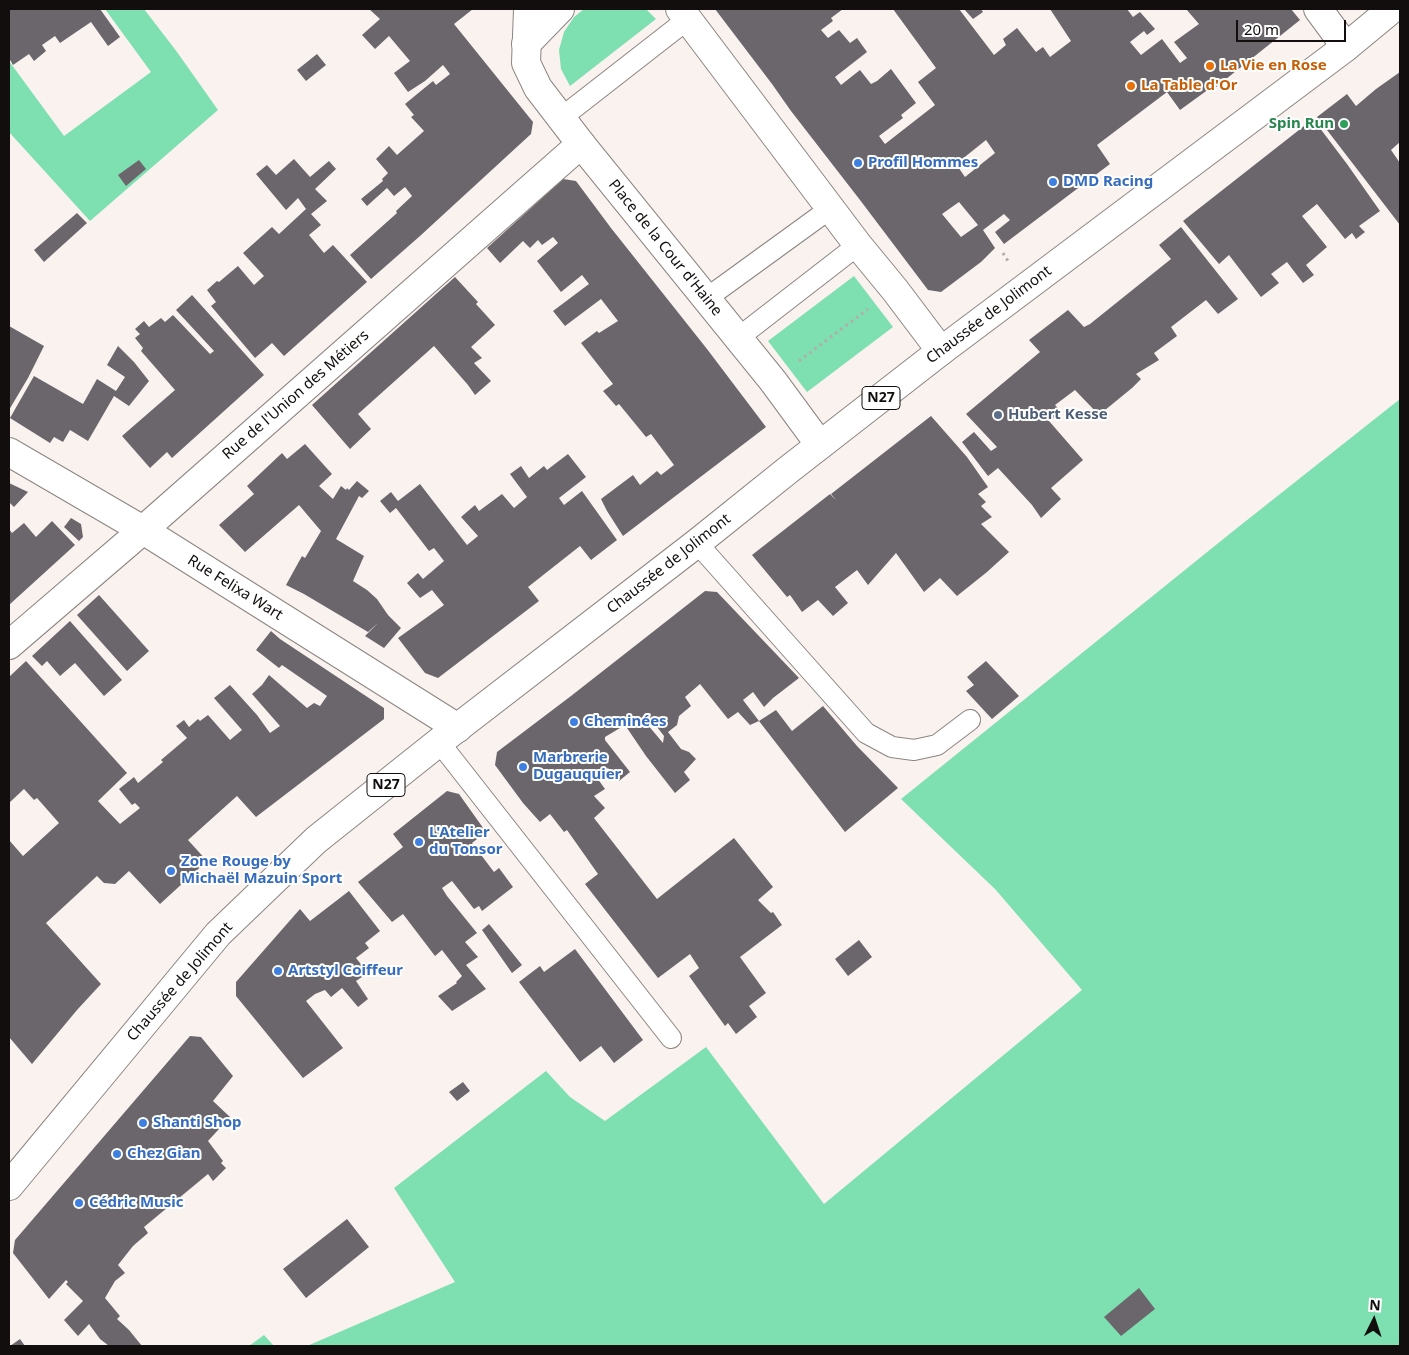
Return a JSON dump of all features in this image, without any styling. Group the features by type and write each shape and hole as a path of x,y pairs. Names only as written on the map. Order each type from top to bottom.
{"street":[{"name":"Place de la Cour d'Haine","path":"528,9 526,62 538,88 773,381 820,445"},
{"path":"526,44 560,9"},
{"path":"1318,9 1346,47"},
{"name":"Chaussée de Jolimont","path":"9,1186 218,934 316,840 941,351 1346,47 1392,9"},
{"path":"684,14 858,245 941,351"},
{"name":"Rue de l'Union des Métiers","path":"9,645 143,530 582,144"},
{"name":"Rue Felixa Wart","path":"9,452 143,530 448,735"}],"lane":[{"path":"561,118 684,14"},
{"path":"707,298 831,208"},
{"path":"738,338 858,245"},
{"path":"697,543 866,733 892,747 914,750 937,745 970,720"},
{"path":"448,735 671,1038"}],"path":[{"path":"1002,253 1008,261"},
{"path":"773,381 895,290"}],"green space":[{"path":"105,9 144,9 218,110 90,221 9,132 9,61 64,136 151,72"},
{"path":"584,9 646,9 656,19 570,86 561,69 559,50 564,32 574,17"},
{"path":"854,276 893,327 807,392 768,341"},
{"path":"1400,399 1400,1346 307,1346 455,1282 394,1188 546,1071 570,1097 605,1121 706,1047 824,1204 1082,990 995,889 901,799"},
{"path":"264,1335 274,1346 249,1346"}],"building":[{"path":"9,9 100,9 120,37 108,46 91,22 60,43 55,36 42,45 46,51 34,61 29,54 13,65 9,58"},
{"path":"369,9 473,9 454,24 533,122 531,134 371,279 350,255 397,213 396,211 412,196 405,187 394,196 387,188 367,206 361,199 383,181 382,179 388,173 376,159 389,146 397,155 424,131 411,117 414,115 405,104 433,81 436,85 450,74 443,65 425,81 408,92 394,73 410,61 389,36 375,49 362,35 380,19"},
{"path":"715,9 843,9 831,18 833,21 821,30 828,38 839,30 850,43 857,38 867,52 835,77 841,85 860,70 871,84 891,69 916,103 901,115 903,118 879,136 885,144 935,105 918,82 936,68 893,9 959,9 994,55 1006,45 1003,39 1017,28 1036,52 1043,47 1050,57 1071,41 1050,9 1127,9 1133,17 1140,12 1155,29 1147,35 1144,31 1130,42 1141,55 1162,39 1180,63 1187,58 1174,42 1199,24 1186,9 1291,9 1300,20 1211,91 1209,89 1180,110 1167,92 1097,145 1110,164 1004,244 995,232 1010,220 1004,214 983,230 995,248 981,262 941,292 928,290","holes":["986,140 995,153 965,177 956,164","959,202 978,225 961,237 942,214"]},
{"path":"964,9 981,9 983,12 973,19"},
{"path":"317,54 326,65 306,81 297,70"},
{"path":"1400,72 1400,142 1391,150 1400,163 1400,225 1317,117 1347,94 1356,106"},
{"path":"1313,119 1380,211 1359,226 1365,232 1356,239 1352,233 1345,239 1317,204 1302,216 1327,247 1306,265 1314,275 1303,283 1287,262 1271,274 1279,283 1261,297 1229,255 1219,264 1183,221"},
{"path":"294,159 310,177 329,161 336,169 315,189 327,201 311,214 321,225 309,235 324,253 333,245 367,282 284,356 272,343 255,358 211,306 216,302 207,290 238,266 254,285 264,276 243,253 272,227 279,234 306,209 298,198 286,210 256,174 267,165 276,175"},
{"path":"139,160 146,169 126,186 118,175"},
{"path":"563,179 576,181 766,427 623,536 601,499 633,475 640,485 657,471 661,475 674,465 651,434 646,437 619,404 616,406 603,391 613,384 581,343 597,331 599,333 618,321 601,299 565,326 553,311 589,284 582,275 561,292 537,261 558,243 553,237 542,245 538,240 530,248 523,241 500,263 487,248"},
{"path":"77,213 87,223 44,262 34,250"},
{"path":"1181,227 1238,299 1218,314 1206,300 1171,327 1177,336 1154,353 1159,360 1136,374 1141,379 1099,415 1075,390 1055,405 1062,412 1049,421 1083,460 1051,488 1061,499 1041,518 1032,505 998,468 988,476 962,442 974,432 991,451 997,447 966,414 1040,352 1029,340 1068,310 1084,327 1171,259 1159,245"},
{"path":"455,277 478,302 476,304 495,325 471,347 482,358 474,363 491,381 475,395 434,346 358,414 371,429 350,449 312,405"},
{"path":"192,295 264,375 172,458 167,452 150,468 122,436 175,390 141,351 143,348 135,338 140,334 135,329 144,321 149,327 161,318 165,322 173,315 210,354 214,351 176,310"},
{"path":"9,326 44,346 9,410"},
{"path":"118,346 149,381 129,406 114,396 88,441 70,430 63,442 54,437 50,443 10,418 34,376 83,404 97,379 116,391 125,377 107,365"},
{"path":"931,416 967,457 988,487 978,494 986,502 981,506 992,517 981,524 1009,552 957,596 940,578 924,592 896,553 868,585 857,570 835,587 848,603 833,616 818,600 802,612 790,595 787,597 752,555 830,494 836,500 831,494"},
{"path":"305,444 332,474 319,486 333,499 341,486 349,490 357,481 369,491 362,498 359,496 336,539 364,556 353,581 377,599 388,615 401,628 384,648 365,636 378,623 368,632 286,585 302,556 305,558 321,531 299,505 245,552 219,525 254,494 247,486 282,453 287,459"},
{"path":"568,454 586,477 559,498 564,505 582,491 617,540 591,560 580,546 528,587 539,601 438,678 425,673 398,638 444,605 432,590 420,598 407,583 418,573 423,579 444,561 434,548 429,551 396,508 390,513 380,501 391,492 398,501 420,484 467,545 478,536 461,517 475,505 479,511 502,494 514,508 527,497 510,474 521,466 529,478 544,466 547,470"},
{"path":"9,483 28,492 14,507 9,502"},
{"path":"71,518 81,524 83,537 79,541 64,527"},
{"path":"52,521 75,545 9,605 9,529 12,533 24,523 36,537"},
{"path":"705,591 717,592 799,678 764,707 753,692 743,700 759,721 750,725 738,712 728,719 700,684 685,697 691,706 679,716 677,725 668,732 681,749 689,752 696,759 684,772 690,780 675,793 625,725 605,737 605,740 630,772 619,781 608,768 595,775 605,789 594,796 605,808 594,818 657,899 734,838 773,887 758,900 771,913 773,912 782,925 740,957 766,993 749,1006 757,1017 736,1034 728,1023 725,1026 689,976 699,968 690,954 658,978 585,884 598,874 567,830 564,832 550,814 540,822 523,803 495,765 497,752","holes":["647,714 664,736 663,743 642,718"]},
{"path":"99,595 149,651 127,671 77,615"},
{"path":"70,621 122,680 104,696 75,663 60,676 47,661 42,666 32,656"},
{"path":"271,631 280,639 384,708 384,719 256,817 237,796 188,840 207,861 160,904 129,871 115,884 104,883 97,876 46,923 101,984 32,1064 9,1037 9,840 23,856 59,823 37,798 34,800 24,789 9,803 9,677 26,661 127,773 98,801 120,824 140,808 135,803 132,805 119,789 134,777 138,783 187,738 176,726 184,720 189,727 198,719 200,721 208,715 230,740 242,730 214,698 230,685 257,715 270,733 280,726 252,694 269,675 307,708 314,703 320,706 327,696 282,665 279,668 256,650"},
{"path":"986,661 1019,696 992,719 966,691 974,685 967,677"},
{"path":"823,706 857,746 898,788 845,832 759,721 776,710 792,731"},
{"path":"447,791 459,794 486,832 472,843 494,872 499,868 513,887 482,911 479,906 474,909 452,881 442,888 477,933 465,942 478,957 466,965 486,989 452,1011 438,996 457,983 462,976 442,950 435,956 403,914 392,922 358,882 403,847 393,834"},
{"path":"349,891 380,931 365,943 369,948 356,958 368,973 356,981 368,999 358,1007 342,988 331,997 325,990 315,994 306,1001 343,1048 303,1078 236,996 236,982 300,909 310,921"},
{"path":"489,924 522,965 512,973 482,930"},
{"path":"859,940 872,957 848,976 835,959"},
{"path":"575,949 643,1040 614,1063 601,1046 580,1062 519,982 540,966 544,972"},
{"path":"190,1036 201,1037 233,1076 213,1101 230,1117 208,1141 226,1168 213,1181 208,1174 144,1227 148,1233 133,1246 118,1265 125,1273 115,1281 105,1298 120,1316 117,1319 142,1346 109,1346 100,1339 89,1324 78,1336 64,1320 83,1301 66,1284 68,1282 66,1280 49,1299 13,1253 15,1240"},
{"path":"463,1082 470,1091 457,1101 449,1092"},
{"path":"347,1219 369,1247 306,1298 283,1269"},
{"path":"1139,1288 1155,1309 1121,1336 1104,1317"},
{"path":"20,1339 25,1346 10,1346"}],"place":[{"name":"La Vie en Rose","path":"1210,66"},
{"name":"La Table d'Or","path":"1131,86"},
{"name":"Spin Run","path":"1344,124"},
{"name":"Profil Hommes","path":"858,163"},
{"name":"DMD Racing","path":"1053,182"},
{"name":"Hubert Kesse","path":"998,415"},
{"name":"Cheminées","path":"574,722"},
{"name":"Marbrerie Dugauquier","path":"523,767"},
{"name":"L'Atelier du Tonsor","path":"419,842"},
{"name":"Zone Rouge by Michaël Mazuin Sport","path":"171,871"},
{"name":"Artstyl Coiffeur","path":"278,971"},
{"name":"Shanti Shop","path":"143,1123"},
{"name":"Chez Gian","path":"117,1154"},
{"name":"Cédric Music","path":"79,1203"}]}
